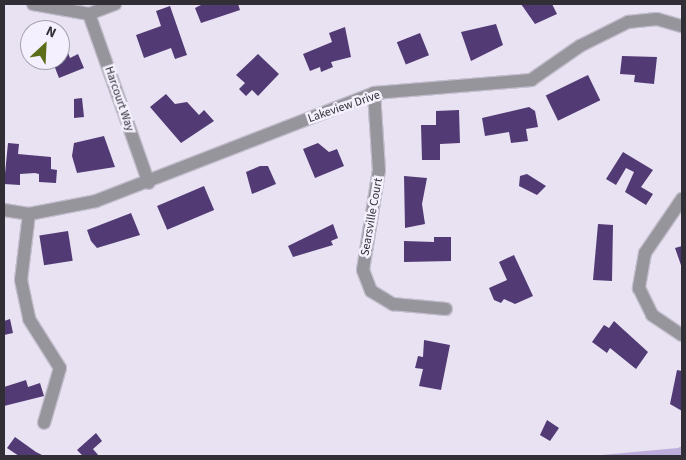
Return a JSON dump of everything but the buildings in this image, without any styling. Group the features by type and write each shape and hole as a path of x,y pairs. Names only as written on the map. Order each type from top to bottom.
{"street":[{"path":"33,4 89,14 115,4"},
{"name":"Harcourt Way","path":"89,14 149,183"},
{"name":"Lakeview Drive","path":"4,210 29,214 96,201 149,183 374,94 441,86 501,86 531,80 580,46 628,22 656,19 682,26"},
{"name":"Searsville Court","path":"374,94 380,170 362,270 371,290 393,304 446,309"},
{"path":"682,199 645,253 639,288 652,315 682,336"},
{"path":"29,214 21,280 29,319 60,368 44,423"}],"shaded area":[{"path":"682,446 682,456 591,456 678,448"}]}
